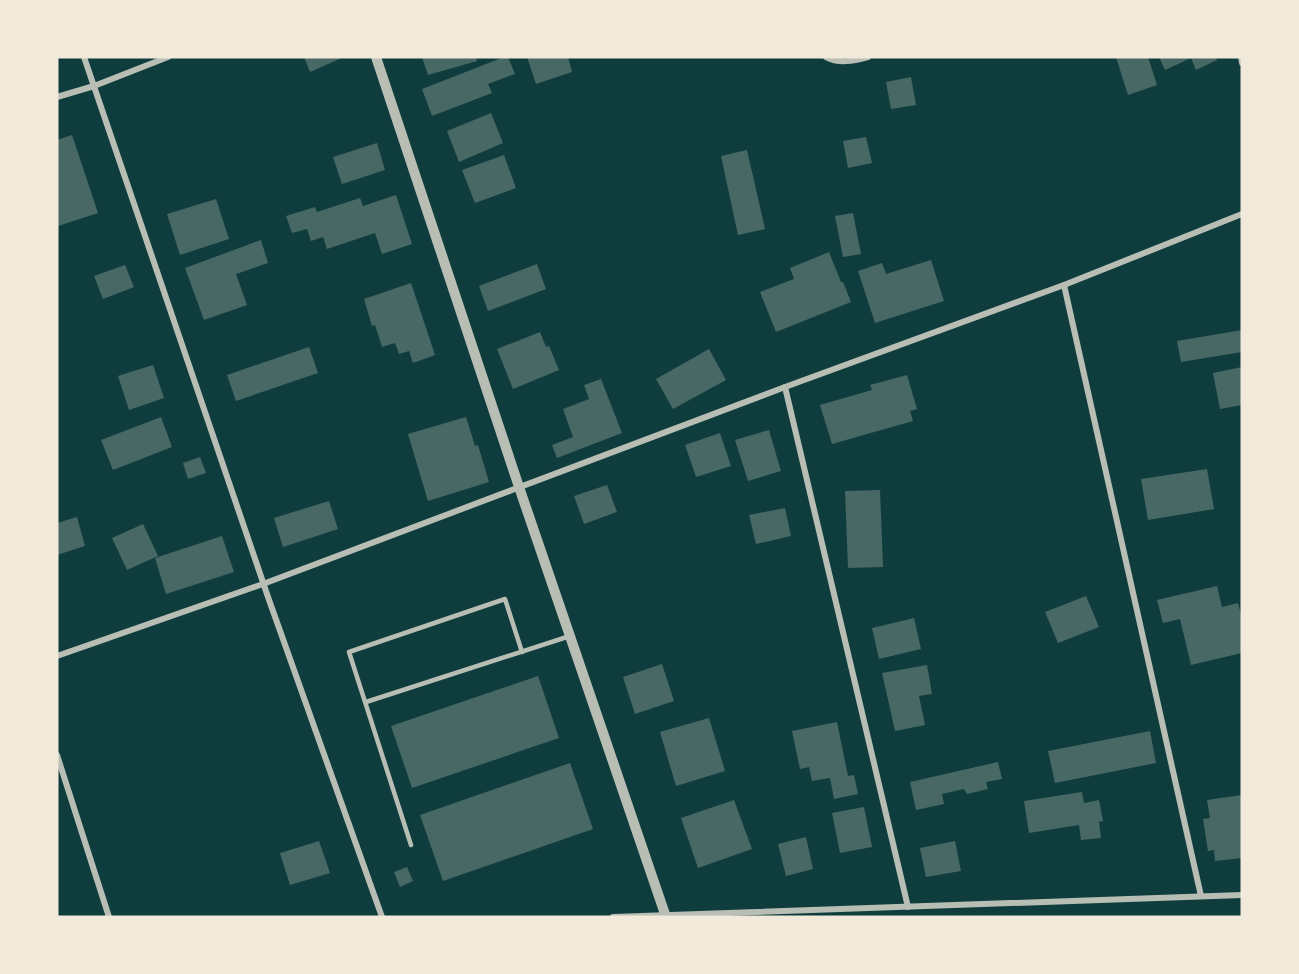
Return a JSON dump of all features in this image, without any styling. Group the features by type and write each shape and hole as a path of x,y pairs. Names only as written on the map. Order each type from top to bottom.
{"street":[{"path":"84,57 263,584 382,917"},
{"path":"57,97 94,86 168,57"},
{"path":"376,57 519,487 666,916"},
{"path":"826,57 839,62 868,57"},
{"path":"1241,57 1242,63"},
{"path":"57,656 263,584 784,387 1064,285 1242,214"},
{"path":"1064,285 1201,896"},
{"path":"784,387 908,907"},
{"path":"57,755 109,917"},
{"path":"613,917 1242,895"}],"lane":[{"path":"411,845 349,652 505,599 522,652"},
{"path":"366,702 570,636"}],"building":[{"path":"304,57 344,57 310,72"},
{"path":"422,57 476,57 477,61 428,75"},
{"path":"508,57 515,74 488,84 492,93 432,116 422,89"},
{"path":"527,57 568,57 572,72 536,84"},
{"path":"1116,57 1148,57 1157,85 1128,95"},
{"path":"1159,57 1216,57 1217,60 1196,70 1191,58 1165,70"},
{"path":"911,77 916,105 891,109 886,82"},
{"path":"491,113 503,143 459,162 447,131"},
{"path":"72,135 98,213 58,226 57,140"},
{"path":"866,137 872,163 848,168 843,141"},
{"path":"377,143 385,170 342,184 333,157"},
{"path":"747,150 765,229 738,235 721,156"},
{"path":"504,155 516,188 475,203 462,170"},
{"path":"396,195 412,244 382,254 375,233 327,249 323,237 311,241 307,229 292,233 286,216 315,207 317,212 360,198 363,206"},
{"path":"216,199 229,239 180,255 167,214"},
{"path":"853,213 861,254 843,257 835,216"},
{"path":"261,240 268,263 236,274 247,305 204,320 185,268"},
{"path":"829,252 851,302 776,332 760,292 794,279 790,268"},
{"path":"931,260 944,301 875,323 858,271 882,263 886,274"},
{"path":"537,264 546,289 488,311 479,286"},
{"path":"125,265 134,287 103,299 94,276"},
{"path":"411,283 435,355 413,363 409,351 399,354 395,343 382,347 375,325 372,326 364,299"},
{"path":"1242,330 1242,352 1181,362 1177,341"},
{"path":"540,332 559,370 513,389 497,349"},
{"path":"309,347 318,373 236,401 227,375"},
{"path":"709,349 726,380 673,409 656,379"},
{"path":"153,365 164,398 129,410 118,376"},
{"path":"1242,367 1242,405 1220,409 1213,373"},
{"path":"907,375 917,409 910,411 913,421 832,444 820,405 872,390 870,385"},
{"path":"601,379 622,433 557,458 552,445 573,437 563,409 589,399 584,385"},
{"path":"161,417 172,447 113,470 101,440"},
{"path":"466,417 475,446 478,445 489,482 428,501 408,434"},
{"path":"769,430 781,471 748,481 735,440"},
{"path":"720,433 731,466 696,477 685,445"},
{"path":"200,457 206,473 188,479 183,463"},
{"path":"1207,469 1214,509 1148,520 1141,479"},
{"path":"607,485 617,512 584,524 574,496"},
{"path":"880,490 883,567 848,568 845,491"},
{"path":"329,501 338,529 283,547 274,518"},
{"path":"785,508 791,536 756,544 749,515"},
{"path":"77,517 85,546 57,555 57,523"},
{"path":"143,524 158,556 127,570 112,538"},
{"path":"222,536 234,572 166,594 155,558"},
{"path":"1217,586 1222,607 1238,603 1242,618 1242,653 1191,665 1180,619 1163,623 1157,600"},
{"path":"1086,596 1099,627 1058,643 1045,612"},
{"path":"914,618 921,649 879,659 872,628"},
{"path":"662,664 674,701 635,714 623,677"},
{"path":"927,665 932,694 919,696 925,725 895,731 882,673"},
{"path":"538,676 559,738 412,788 391,726"},
{"path":"709,718 725,771 676,786 660,732"},
{"path":"837,722 848,776 854,775 858,794 834,799 830,778 812,781 809,767 800,769 792,731"},
{"path":"1150,731 1156,763 1055,783 1048,751"},
{"path":"998,762 1002,779 986,782 988,789 967,794 964,789 942,794 944,804 916,810 910,782"},
{"path":"570,763 593,829 443,881 420,815"},
{"path":"1082,792 1084,803 1099,800 1103,821 1099,822 1101,838 1081,840 1079,825 1029,833 1024,801"},
{"path":"1242,795 1242,858 1215,861 1214,850 1208,851 1203,819 1210,818 1207,800"},
{"path":"734,800 752,849 698,868 681,818"},
{"path":"864,807 872,847 840,853 832,813"},
{"path":"806,837 813,869 786,876 778,844"},
{"path":"319,841 330,873 290,885 280,853"},
{"path":"955,841 961,871 926,877 920,848"},
{"path":"407,867 413,881 400,887 394,872"}]}
